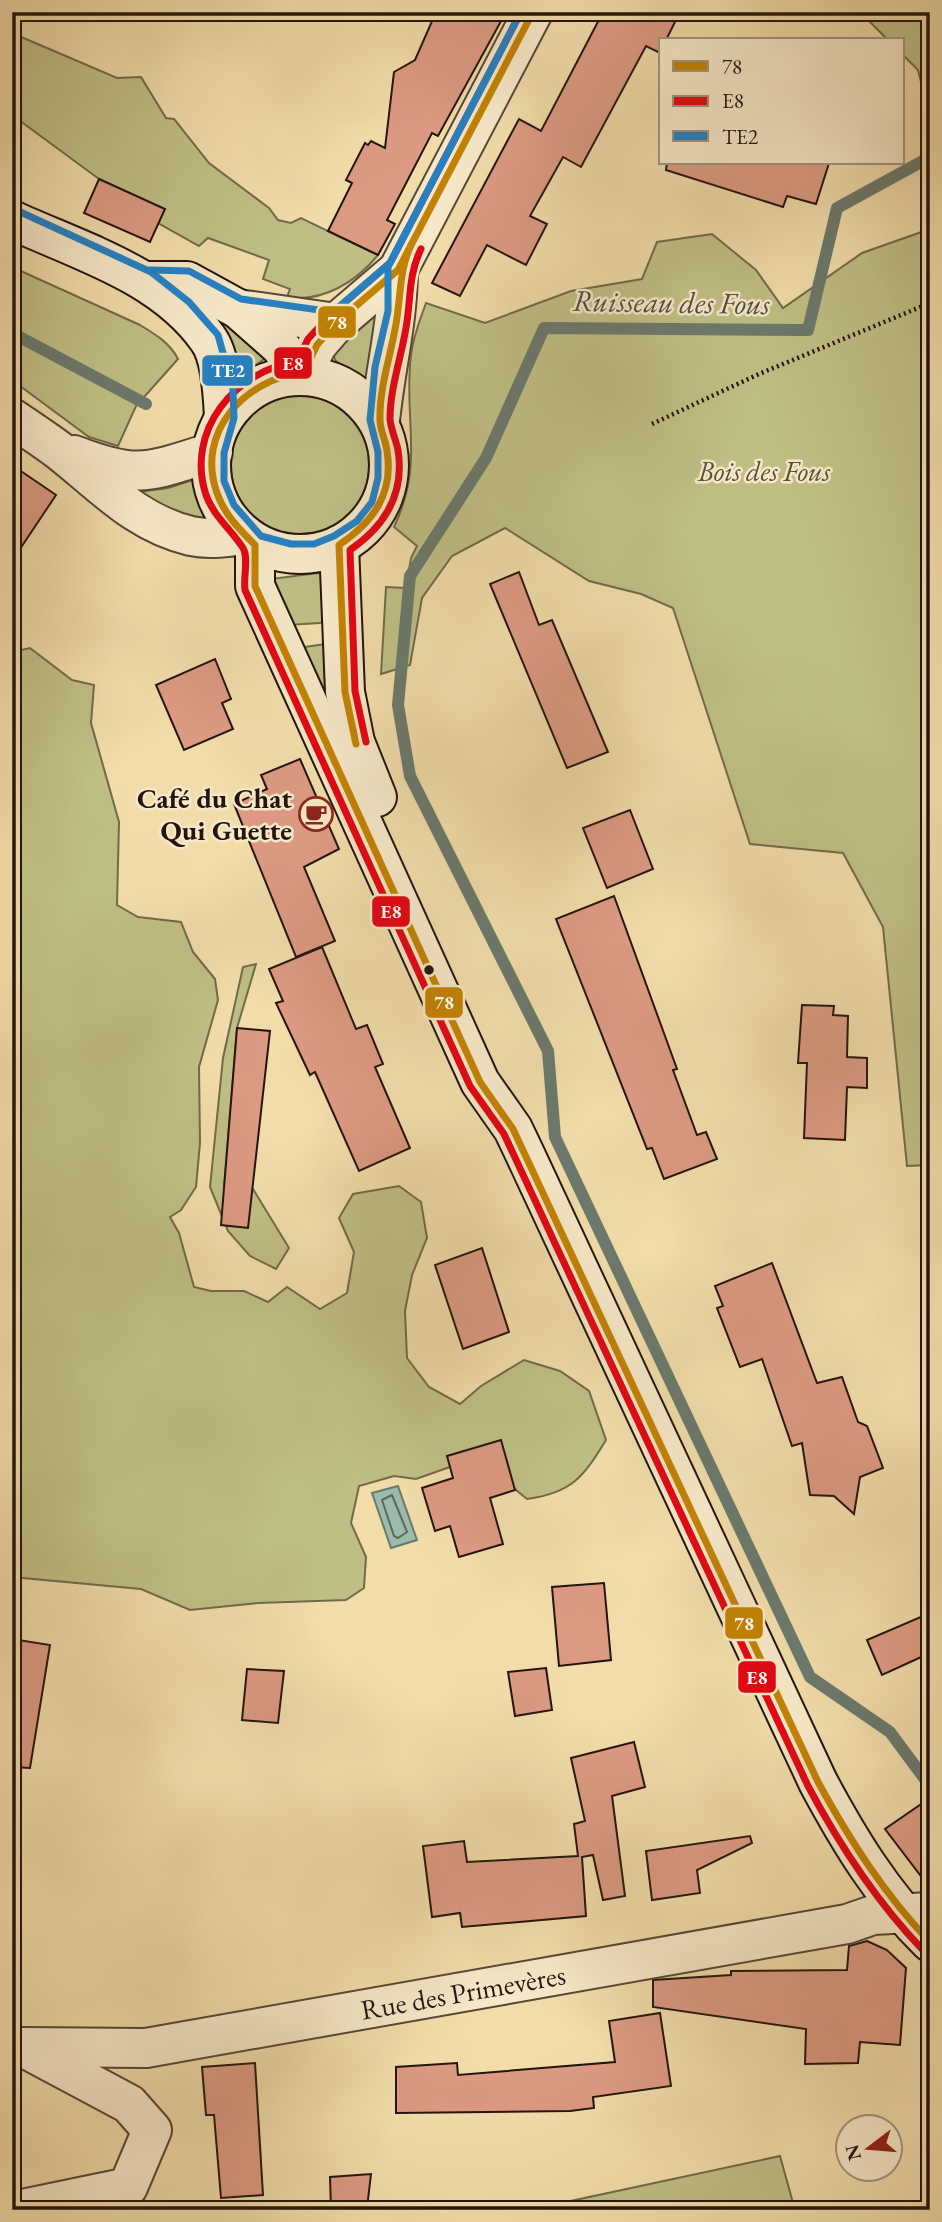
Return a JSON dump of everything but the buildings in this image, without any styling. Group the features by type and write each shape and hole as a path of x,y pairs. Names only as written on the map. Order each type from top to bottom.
{"main road":[{"path":"300,372 317,345 336,323 398,270 533,12"},
{"path":"12,220 146,281 182,310 210,341 223,389 214,483 225,511 250,540 255,586 480,1082 513,1129"},
{"path":"12,418 58,449 99,487 155,523 192,536 250,540 289,555 316,555 364,529 382,507 389,479 388,450 380,421 385,369 398,312 398,270"},
{"path":"146,281 187,281 238,309 281,347 300,372"},
{"path":"238,309 336,323"},
{"path":"58,449 113,470 145,473 218,435 243,395 268,379 300,372 336,384 357,398 380,421"},
{"path":"339,544 345,692 355,742 496,1073 513,1129 818,1782 846,1836 916,1914 930,1942"},
{"name":"Rue des Primevères","path":"17,2047 146,2048 847,1924 873,1915 916,1914"},
{"path":"17,2047 129,2104 152,2130 128,2187 17,2210"}],"path":[{"path":"652,424 759,374 930,303"}],"green space":[{"path":"860,12 930,12 930,118 918,70 904,56 904,38 886,38"},
{"path":"12,33 117,78 141,77 166,118 174,119 209,163 269,208 278,220 291,223 301,218 378,255 370,265 338,288 313,297 287,297 290,289 263,279 269,260 208,238 199,246 158,223 164,209 99,179 12,115"},
{"name":"Bois des Fous","path":"930,229 930,1165 907,1166 883,927 843,853 750,844 673,608 641,594 589,581 505,528 452,556 422,598 410,665 381,674 386,587 406,588 411,558 417,546 394,527 409,482 411,355 426,303 485,323 571,291 642,279 657,242 712,234 756,270 783,308 862,253"},
{"path":"12,267 140,325 162,339 175,353 178,359 136,406 118,446 89,437 12,380"},
{"path":"377,314 368,375 361,381 335,360 333,353"},
{"path":"223,318 267,357 248,371 238,368 217,322"},
{"path":"300,396 326,401 349,416 364,439 369,465 364,491 349,514 326,529 300,534 274,529 251,514 236,491 231,465 236,439 251,416 274,401"},
{"path":"196,479 207,516 205,519 170,518 138,492 168,488"},
{"path":"321,574 325,620 320,623 287,625 271,579"},
{"path":"326,644 329,705 297,648"},
{"path":"30,648 72,680 94,685 91,723 119,822 117,905 138,917 181,922 193,952 215,979 218,1000 199,1067 200,1143 196,1187 181,1210 170,1217 179,1233 194,1287 211,1291 244,1291 268,1302 287,1287 320,1309 347,1293 354,1252 339,1218 353,1194 399,1186 421,1202 427,1238 412,1275 405,1311 407,1358 429,1387 460,1404 481,1386 524,1360 560,1371 589,1391 606,1440 574,1482 555,1493 527,1499 484,1464 464,1462 416,1479 394,1476 359,1486 351,1523 366,1557 364,1588 346,1600 258,1603 190,1610 141,1589 12,1577 12,652"},
{"path":"256,964 237,1028 224,1188 253,1189 289,1248 276,1269 250,1256 228,1231 210,1187 223,1058 243,967"},
{"path":"780,2156 795,2210 557,2210 566,2202"}],"water":[{"path":"398,1486 417,1540 391,1548 372,1493"}],"waterway":[{"name":"Ruisseau des Fous","path":"930,157 837,208 808,330 544,328 486,458 410,576 398,705 410,776 548,1051 555,1137 810,1677 890,1732 930,1786"},
{"path":"12,333 146,404"}],"transit line":[{"name":"E8","path":"521,12 390,263 329,316 308,339 297,362 274,367 235,391 220,408 209,427 203,448 201,471 206,495 213,510 245,552 245,590 470,1086 504,1134 808,1786 860,1872 889,1912 922,1949"},
{"name":"TE2","path":"16,210 151,272 189,302 218,335 233,389 234,418 224,453 224,481 234,505 261,536 291,544 314,544 334,536 357,521 372,502 378,478 378,452 370,420 375,367 388,311 388,267 521,12"},
{"name":"78","path":"533,12 398,270 336,323 317,345 304,372 263,385 245,397 230,412 213,449 212,470 217,493 228,515 255,545 255,586 480,1082 513,1129 818,1782 869,1866 930,1942"},
{"name":"TE2","path":"150,270 189,271 241,299 333,312 390,263 407,230"},
{"name":"78","path":"356,744 345,692 339,545 362,527 384,494 388,466 380,424 381,396 396,324 402,274 411,245"},
{"name":"E8","path":"366,742 355,691 350,550 373,530 390,508 395,495 399,466 390,408 406,328 412,278 421,249"}],"place":[{"name":"Café du Chat Qui Guette","path":"316,814"}]}
